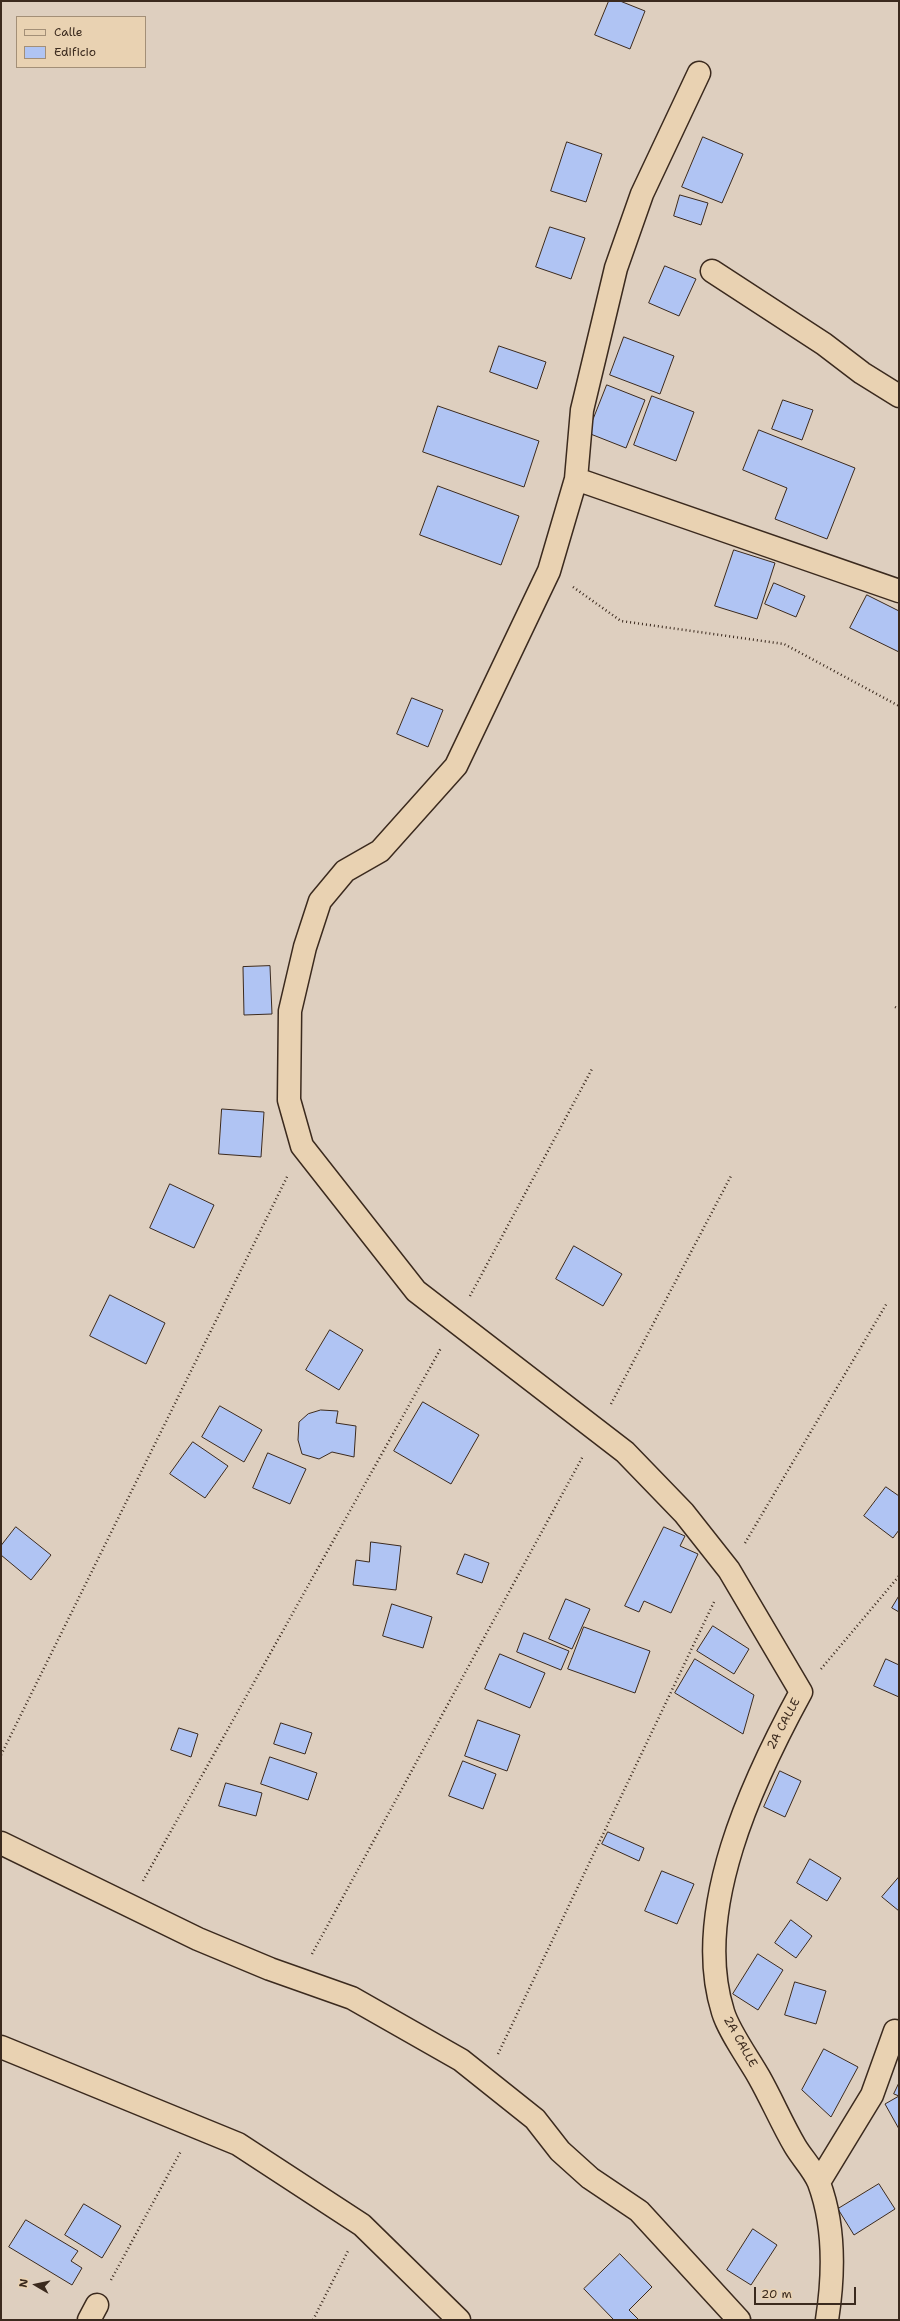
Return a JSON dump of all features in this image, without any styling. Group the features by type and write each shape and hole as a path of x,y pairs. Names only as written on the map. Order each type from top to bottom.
{"street":[{"path":"699,73 642,194 616,268 582,410 576,479 549,571 456,766 380,851 345,870 320,901 305,947 290,1011 289,1100 302,1146 416,1291 625,1452 684,1513 729,1570 801,1692"},
{"path":"712,271 824,344 862,373 899,396"},
{"path":"576,479 899,591"},
{"name":"2A CALLE","path":"801,1692 776,1739 743,1812 716,1923 714,1975 724,2014 773,2102 795,2146 819,2182 828,2221 833,2282 828,2320"},
{"path":"1,1843 198,1939 298,1979 352,1998 461,2060 534,2119 560,2151 590,2178 639,2211 739,2320"},
{"path":"819,2182 872,2095 898,2028"},
{"path":"1,2047 238,2144 362,2225 459,2320"}],"path":[{"path":"549,571 622,621 784,644 899,706"},
{"path":"895,1007 899,1009"},
{"path":"129,1906 456,1322 592,1069"},
{"path":"1,1755 302,1146"},
{"path":"298,1979 597,1430 731,1176"},
{"path":"486,2079 729,1570 887,1303"},
{"path":"801,1692 899,1576"},
{"path":"93,2313 195,2126"},
{"path":"313,2320 362,2225"}],"building":[{"path":"609,1 620,1 645,11 630,49 595,35"},
{"path":"703,137 743,154 722,203 682,187"},
{"path":"567,142 602,154 586,202 551,191"},
{"path":"680,195 708,203 701,225 674,216"},
{"path":"550,227 585,238 571,279 536,267"},
{"path":"665,266 696,279 679,316 649,303"},
{"path":"624,337 674,356 660,394 610,375"},
{"path":"499,346 546,362 537,389 490,372"},
{"path":"607,385 645,400 626,448 588,433"},
{"path":"652,396 694,412 676,461 634,445"},
{"path":"783,400 813,410 802,440 772,429"},
{"path":"438,406 539,441 524,487 423,452"},
{"path":"759,430 855,468 827,539 775,519 787,488 743,470"},
{"path":"438,486 519,516 501,565 420,535"},
{"path":"734,550 775,563 757,619 715,606"},
{"path":"774,583 805,596 796,617 765,604"},
{"path":"867,595 899,611 899,652 850,628"},
{"path":"412,698 443,710 428,747 397,734"},
{"path":"270,966 272,1014 244,1015 243,967"},
{"path":"222,1109 264,1112 261,1157 219,1154"},
{"path":"170,1184 214,1205 194,1248 150,1228"},
{"path":"574,1246 622,1274 603,1306 556,1279"},
{"path":"110,1295 165,1323 146,1364 90,1336"},
{"path":"330,1330 363,1350 339,1390 306,1370"},
{"path":"423,1402 479,1435 451,1484 394,1451"},
{"path":"220,1406 262,1430 244,1462 202,1437"},
{"path":"321,1410 338,1411 336,1423 356,1426 354,1457 332,1452 319,1459 302,1454 298,1440 299,1422 308,1414"},
{"path":"193,1442 228,1466 205,1498 170,1474"},
{"path":"268,1453 306,1469 290,1504 253,1488"},
{"path":"886,1487 899,1496 899,1530 893,1538 864,1516"},
{"path":"16,1527 51,1555 31,1580 1,1555 1,1546"},
{"path":"664,1527 685,1536 680,1546 698,1554 671,1613 644,1601 639,1612 625,1606"},
{"path":"371,1542 401,1546 396,1590 353,1585 356,1560 369,1562"},
{"path":"465,1554 489,1563 482,1583 457,1574"},
{"path":"899,1596 899,1612 892,1608"},
{"path":"566,1599 590,1609 572,1649 549,1639"},
{"path":"392,1604 432,1617 423,1648 383,1636"},
{"path":"713,1626 749,1649 734,1674 697,1651"},
{"path":"584,1627 650,1651 635,1693 568,1669"},
{"path":"524,1633 569,1651 561,1670 517,1652"},
{"path":"500,1654 545,1673 530,1708 485,1689"},
{"path":"695,1659 754,1695 743,1734 675,1693"},
{"path":"886,1659 899,1665 899,1697 874,1686"},
{"path":"478,1720 520,1735 507,1771 465,1756"},
{"path":"281,1723 312,1733 305,1754 274,1744"},
{"path":"179,1728 198,1734 191,1757 171,1750"},
{"path":"270,1757 317,1773 308,1800 261,1784"},
{"path":"463,1761 496,1774 483,1809 449,1796"},
{"path":"780,1771 801,1781 785,1817 764,1807"},
{"path":"226,1783 262,1793 256,1816 219,1806"},
{"path":"608,1832 644,1848 639,1861 602,1844"},
{"path":"810,1859 841,1878 827,1901 797,1883"},
{"path":"662,1871 694,1884 677,1924 645,1911"},
{"path":"899,1877 899,1911 882,1897"},
{"path":"791,1920 812,1936 796,1958 775,1943"},
{"path":"758,1954 783,1970 758,2010 733,1994"},
{"path":"795,1982 826,1991 816,2024 785,2015"},
{"path":"824,2049 858,2067 831,2117 802,2090"},
{"path":"899,2083 899,2096 894,2094"},
{"path":"899,2096 899,2129 885,2104"},
{"path":"879,2184 895,2209 854,2235 838,2209"},
{"path":"84,2204 121,2226 102,2258 65,2235"},
{"path":"26,2220 78,2251 71,2261 82,2268 72,2285 9,2247"},
{"path":"753,2229 777,2245 751,2285 727,2270"},
{"path":"620,2254 652,2287 629,2310 639,2320 614,2320 584,2289"}]}
